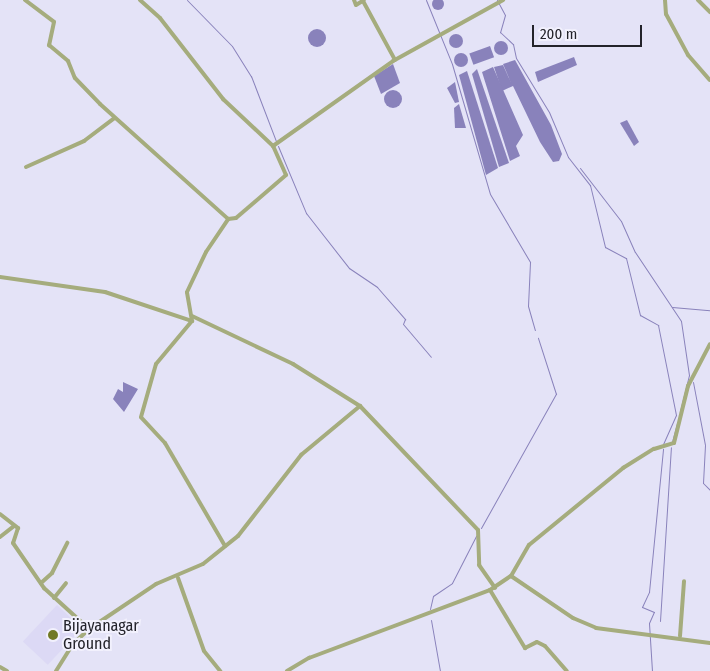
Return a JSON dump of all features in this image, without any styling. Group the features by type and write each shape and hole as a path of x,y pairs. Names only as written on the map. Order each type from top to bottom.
{"street":[{"path":"25,0 54,22 49,45 68,61 75,78 114,118 228,219 236,218 286,175 273,146 223,99 160,18 140,0"},
{"path":"354,0 356,5 364,1 395,60"},
{"path":"665,0 666,14 688,55 710,80"},
{"path":"698,0 710,12"},
{"path":"273,146 395,60 500,2"},
{"path":"26,167 84,141 114,118"},
{"path":"225,546 165,443 141,418 156,364 192,321 187,292 228,219"},
{"path":"0,277 105,292 192,321"},
{"path":"192,316 293,364 360,406 478,530 479,565 525,648 537,642 545,646 566,671"},
{"path":"287,671 309,658 492,589 511,576 529,545 623,468 654,449 674,443 688,386 710,344"},
{"path":"56,671 72,645 89,629 156,584 178,578 225,546 271,499 301,455 360,406"},
{"path":"0,514 19,530 13,543 41,583 54,598 89,629"},
{"path":"0,538 14,526"},
{"path":"41,583 52,573 67,543"},
{"path":"511,576 573,618 596,628 649,636 680,636 710,643"},
{"path":"178,578 204,651 220,671"},
{"path":"680,636 684,581"},
{"path":"54,598 66,583"},
{"path":"0,667 6,671"}],"shaded area":[{"path":"436,-2 440,-2 444,4 440,10 436,10 432,6 432,2"},
{"path":"317,29 325,34 326,38 321,46 317,47 309,42 308,38 313,30"},
{"path":"456,34 461,36 463,41 461,46 456,48 451,46 449,41 451,36"},
{"path":"498,41 504,41 508,48 504,55 498,55 494,51 494,45"},
{"path":"490,46 494,57 473,65 469,54"},
{"path":"458,53 464,53 468,60 464,67 458,67 454,63 454,57"},
{"path":"574,57 577,65 538,82 535,72"},
{"path":"515,60 551,125 562,154 559,161 553,162 540,142 513,86 502,91 494,67 503,65 512,85 503,64"},
{"path":"393,64 400,83 381,94 374,76"},
{"path":"493,67 523,135 516,146 520,156 510,161 482,72"},
{"path":"477,69 509,163 499,167 472,74"},
{"path":"467,71 498,168 486,175 459,75"},
{"path":"455,82 459,102 455,103 447,88"},
{"path":"393,90 399,93 402,99 399,105 393,108 387,105 384,99 387,93"},
{"path":"459,104 466,128 455,128 454,108"},
{"path":"627,120 639,142 634,146 620,123"},
{"path":"123,382 138,389 124,412 113,399 118,389 123,392"},
{"name":"Bijayanagar Ground","path":"57,605 82,628 48,665 23,642"}],"waterway":[{"path":"187,0 232,46 251,76 276,141"},
{"path":"426,0 452,64 490,194 530,262 528,306 535,330"},
{"path":"497,0 505,15 500,32 513,44 516,58 549,112 568,157 590,185 605,247 626,258 640,315 658,325 676,415 663,444"},
{"path":"278,146 306,213 349,268 377,287 405,319 403,324 431,357"},
{"path":"580,168 621,221 635,252 681,321 689,375 680,412"},
{"path":"672,307 710,310"},
{"path":"481,528 556,394 538,338"},
{"path":"693,382 705,445 703,483 710,490"},
{"path":"672,442 677,423"},
{"path":"660,621 671,447"},
{"path":"652,671 649,623 654,612 642,607 649,592 663,449"},
{"path":"430,609 433,596 452,583 476,536"},
{"path":"431,620 440,671"}],"place":[{"name":"Bijayanagar Ground","path":"53,635"}]}
